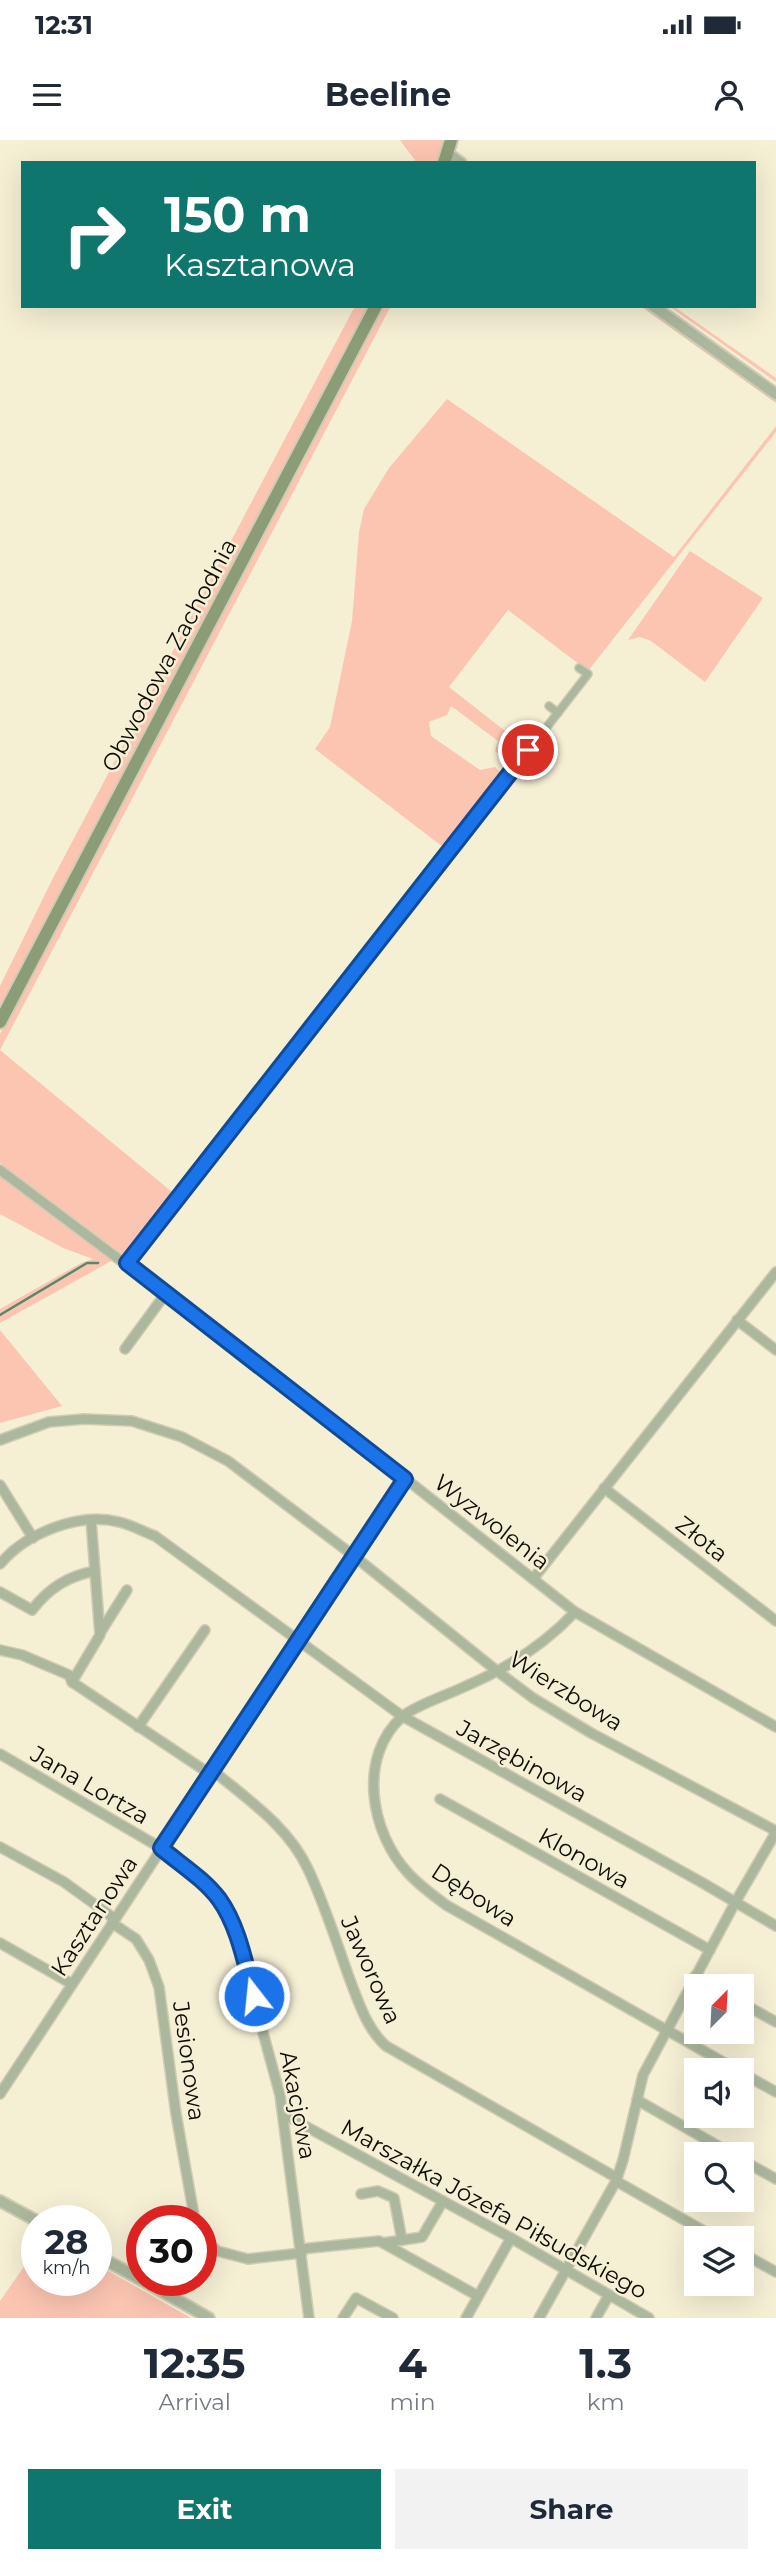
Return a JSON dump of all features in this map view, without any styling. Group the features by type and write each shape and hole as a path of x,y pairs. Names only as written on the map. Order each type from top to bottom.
{"main road":[{"name":"Obwodowa Zachodnia","path":"0,1023 375,308"}],"street":[{"path":"656,308 776,394"},
{"path":"127,1263 588,674 579,668"},
{"path":"549,706 558,713"},
{"path":"523,739 532,746"},
{"name":"Wyzwolenia","path":"0,1170 127,1263 575,1612 776,1727"},
{"path":"533,1579 776,1272"},
{"path":"125,1349 166,1293"},
{"path":"737,1320 776,1350"},
{"name":"Wierzbowa","path":"0,1440 49,1422 85,1419 132,1421 182,1437 228,1461 354,1556 533,1698 591,1733 776,1832"},
{"name":"Kasztanowa","path":"0,2094 405,1479"},
{"path":"0,1485 33,1538"},
{"name":"Złota","path":"604,1488 776,1621"},
{"path":"0,1564 8,1555 33,1538 70,1523 91,1520 100,1635"},
{"name":"Jarzębinowa","path":"91,1520 118,1522 155,1536 402,1716 736,1901 776,1926"},
{"path":"0,1592 32,1610 45,1594 60,1583 76,1574 95,1571"},
{"path":"72,1682 127,1590"},
{"name":"Dębowa","path":"575,1612 547,1639 497,1671 402,1716 383,1742 377,1756 373,1796 388,1841 408,1873 446,1905 716,2058"},
{"path":"138,1727 205,1630"},
{"name":"Jaworowa","path":"0,1650 22,1655 69,1675 72,1682 138,1727 216,1773 273,1820 295,1846 308,1869 360,2006 376,2036 398,2053 695,2226"},
{"name":"Jana Lortza","path":"0,1754 161,1848"},
{"name":"Klonowa","path":"440,1799 710,1950"},
{"path":"696,1974 776,1832"},
{"name":"Jesionowa","path":"0,1847 64,1882 136,1939 149,1960 159,1987 176,2114 192,2205"},
{"name":"Akacjowa","path":"161,1848 201,1880 219,1899 235,1930 283,2114 309,2318"},
{"path":"0,1943 72,1984"},
{"path":"539,2318 616,2180 643,2076 684,1996"},
{"path":"754,2010 776,2022"},
{"path":"754,2080 776,2092"},
{"path":"637,2100 711,2142"},
{"name":"Marszałka Józefa Piłsudskiego","path":"283,2114 511,2238 649,2318"},
{"path":"754,2167 776,2179"},
{"path":"361,2194 383,2192 394,2198 402,2240"},
{"path":"0,2201 21,2212"},
{"path":"383,2243 422,2237 443,2201"},
{"path":"466,2318 511,2238"},
{"path":"217,2251 248,2259 379,2241 478,2296"},
{"path":"754,2260 776,2272"},
{"path":"596,2318 609,2295"},
{"path":"170,2296 209,2318"},
{"path":"343,2318 356,2298 393,2318"}],"shaded area":[{"path":"400,140 444,140 437,161 416,161"},
{"path":"354,308 369,308 0,1010 0,986 52,880"},
{"path":"381,308 390,308 0,1050 0,1034"},
{"path":"643,308 649,308 776,399 776,403"},
{"path":"672,308 676,308 776,378 776,382"},
{"path":"447,399 674,557 776,426 776,432 588,671 508,610 449,687 527,748 515,762 509,761 495,751 498,741 451,706 447,715 429,722 431,736 480,770 495,767 502,774 502,778 460,831 443,847 315,749 330,727 352,621 359,532 364,509 389,468"},
{"path":"690,551 763,598 705,682 651,641 640,637 628,640"},
{"path":"0,1050 172,1192 123,1255 0,1163"},
{"path":"0,1177 113,1260 0,1323 0,1309 81,1263 93,1259 63,1248 0,1214"},
{"path":"0,1330 62,1406 0,1423"},
{"path":"21,2271 21,2296 112,2296 112,2273 126,2281 126,2296 152,2296 191,2318 0,2318 0,2301"}],"waterway":[{"path":"0,1315 87,1263 98,1263"}],"route":[{"path":"254,1996 235,1930 219,1899 201,1880 161,1848 405,1479 127,1263 528,750"}]}
